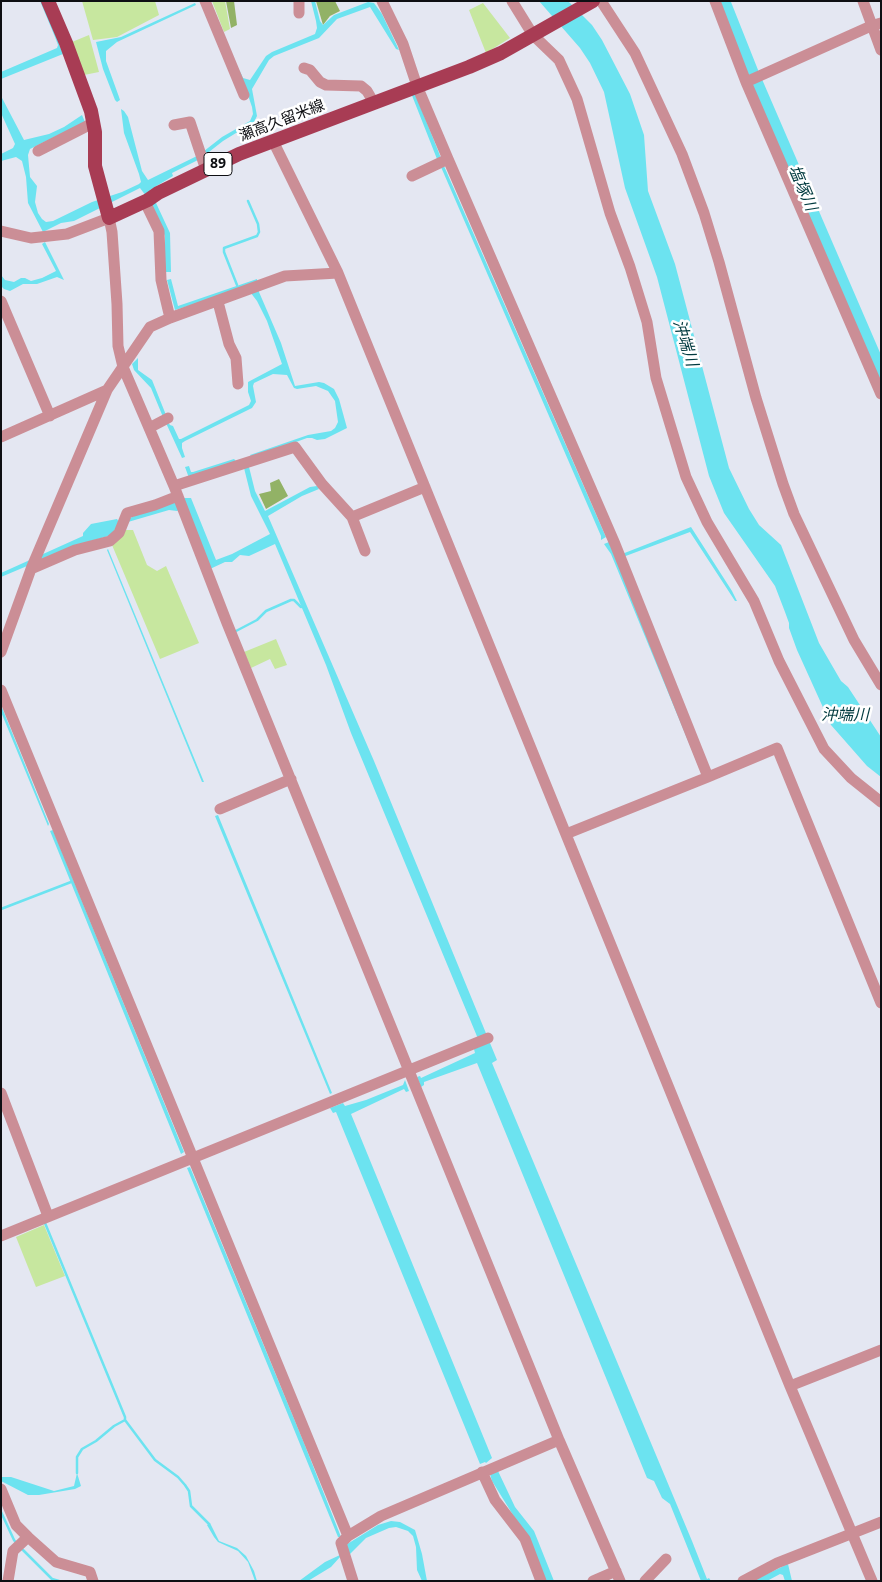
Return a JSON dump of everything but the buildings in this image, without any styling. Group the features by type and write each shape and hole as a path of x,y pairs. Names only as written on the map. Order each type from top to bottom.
{"main road":[{"path":"48,1 83,88 93,123 95,132 95,166 109,218"},
{"name":"瀬高久留米線","path":"109,218 145,202 158,193 206,170 273,141 469,67 501,53 593,1"}],"street":[{"path":"205,1 244,96"},
{"path":"382,1 403,44 417,86 615,544 708,777"},
{"path":"512,1 559,60 577,99 610,213 630,266 647,322 656,378 686,477 707,522 754,601 779,661 824,749 851,778 881,802"},
{"path":"601,1 635,54 682,154 711,238 770,448 794,514 854,640 881,685"},
{"path":"715,1 746,82 881,394"},
{"path":"862,1 876,25 881,50"},
{"path":"746,82 876,25"},
{"path":"304,68 310,70 320,82 326,85 361,86 374,103"},
{"path":"174,126 190,122 206,170"},
{"path":"38,151 93,123"},
{"path":"273,141 338,273 790,1386 872,1581"},
{"path":"412,176 448,159"},
{"path":"145,202 159,231 161,280 170,318"},
{"path":"1,231 31,238 67,234 109,218 112,232 118,304 118,346 123,367 176,491 227,622 559,1440 618,1576 593,1581"},
{"path":"1,652 31,569 107,390 150,327 285,276 338,273"},
{"path":"1,300 50,416"},
{"path":"218,302 229,344 236,358 238,384"},
{"path":"1,437 107,390"},
{"path":"149,428 168,418"},
{"path":"31,569 75,550 110,541 119,532 127,513 156,506 176,491 295,447 322,484 352,517 365,551"},
{"path":"352,517 425,487"},
{"path":"1,690 348,1536"},
{"path":"566,834 777,748 881,1003"},
{"path":"220,809 291,779"},
{"path":"1,1236 192,1157 410,1073 488,1038"},
{"path":"1,1093 48,1216"},
{"path":"790,1386 881,1350"},
{"path":"353,1581 341,1543 348,1536 381,1516 559,1440"},
{"path":"483,1471 495,1500 525,1539 541,1581"},
{"path":"1,1489 16,1525 56,1562 90,1572 93,1581"},
{"path":"743,1581 777,1564 881,1522"},
{"path":"8,1581 12,1551 28,1537"},
{"path":"645,1581 666,1559"}],"green space":[{"path":"82,1 155,1 159,15 117,37 93,40"},
{"path":"212,1 225,1 230,29 224,32"},
{"path":"226,1 234,1 237,25 231,28"},
{"path":"316,1 335,1 340,11 330,16 323,25"},
{"path":"483,3 510,38 486,53 469,10"},
{"path":"89,35 99,72 84,75 72,42"},
{"path":"279,479 288,496 266,509 259,494 271,491 270,483"},
{"path":"126,530 133,530 147,565 157,571 166,566 199,643 160,659 112,545"},
{"path":"276,639 287,665 275,669 270,659 251,668 244,652"},
{"path":"44,1225 65,1276 36,1287 16,1237"}],"water":[{"path":"40,1 42,1 63,54 1,79 1,72 57,48 58,45"},
{"path":"311,1 315,1 320,21 323,25 334,15 368,2 374,3 382,14 399,50 396,49 370,7 337,19 319,38 274,56 269,60 252,89 257,116 254,122 223,141 200,159 172,173 173,176 150,190 170,233 171,272 165,272 165,236 146,196 140,188 74,221 61,223 43,232 28,203 26,177 22,161 16,157 1,161 1,154 13,148 15,144 1,113 1,96 24,140 49,134 82,115 85,122 30,149 28,155 30,177 37,186 35,202 38,213 46,222 53,221 92,202 122,192 141,182 124,133 121,109 128,117 142,171 148,180 199,155 222,137 250,121 253,114 252,107 239,69 243,78 250,80 266,56 315,34 317,28"},
{"name":"沖端川","path":"539,1 568,1 592,25 602,40 630,94 644,135 648,191 675,264 729,468 759,525 781,545 819,643 841,681 848,687 881,737 881,777 867,766 831,725 797,650 775,586 724,513 709,476 657,277 625,188 604,92 590,63 580,48"},
{"path":"195,3 196,5 117,42 106,51 106,61 120,100 117,102 103,69 96,42 121,37"},
{"path":"411,93 415,93 441,158 437,159"},
{"path":"444,166 606,537 601,540 601,536 441,167"},
{"path":"45,242 64,280 57,277 37,284 23,284 10,291 4,289 1,286 1,275 5,280 14,282 21,278 31,281 56,271 42,244"},
{"path":"171,279 178,306 257,279 259,292 281,343 295,386 319,382 334,389 339,399 347,428 325,439 307,438 252,458 250,455 308,435 331,431 338,422 335,401 328,391 316,386 297,389 294,388 287,375 273,374 254,383 256,402 252,408 182,443 185,457 182,458 166,423 168,422 173,426 179,439 181,439 249,405 251,401 248,392 248,382 282,364 267,321 257,301 247,288 175,310 167,280"},
{"path":"138,358 138,370 152,380 166,415 163,417 151,388 134,370 132,364"},
{"path":"234,459 236,461 189,478 185,467 189,466 191,472 193,472"},
{"path":"249,467 255,491 265,511 310,487 317,486 319,489 302,496 268,516 374,761 497,1060 492,1063 707,1579 709,1578 711,1581 701,1581 670,1504 662,1498 654,1481 647,1478 477,1063 424,1082 424,1085 421,1087 417,1077 420,1076 421,1078 475,1053 474,1049 481,1046 275,544 249,556 240,555 232,562 225,562 210,569 187,507 177,511 169,510 128,522 128,519 145,511 184,498 191,498 216,560 232,554 270,534 251,496 244,468"},
{"path":"117,519 119,522 112,535 77,545 1,577 1,573 83,536 83,533 91,524"},
{"path":"691,527 737,601 735,601 690,532 623,557 622,554"},
{"path":"609,542 705,782 611,554 604,544"},
{"path":"108,549 204,782 202,782"},
{"path":"1,705 49,824 48,826 1,712"},
{"path":"218,815 332,1093 330,1094 215,816"},
{"path":"53,830 184,1152 181,1154 50,831"},
{"path":"405,1080 409,1091 406,1092 404,1089 351,1114 492,1458 486,1463 480,1464 336,1112 333,1113 330,1108 343,1103 345,1106 366,1100 403,1085"},
{"path":"190,1167 341,1537 338,1537 187,1168"},
{"path":"498,1471 515,1507 534,1531 554,1581 545,1581 513,1515 492,1481 490,1474"},
{"path":"77,1473 81,1486 75,1489 39,1495 28,1495 1,1481 1,1477 11,1477 54,1491 74,1486"},
{"path":"391,1521 400,1522 415,1530 427,1581 422,1581 417,1570 416,1547 413,1536 408,1531 396,1527 366,1538 347,1557 344,1546 378,1525"},
{"path":"210,1523 219,1541 237,1548 246,1556 257,1581 255,1581 248,1562 238,1551 218,1542 207,1525"},
{"path":"340,1555 331,1567 308,1581 299,1581 325,1562"},
{"path":"788,1564 792,1581 785,1581 783,1575 780,1574 767,1581 752,1581"}],"waterway":[{"name":"塩塚川","path":"722,1 751,74 881,375"},
{"path":"237,285 224,248 257,236 259,232 258,224 248,201"},
{"path":"236,631 257,620 266,611 291,600 294,600 301,607"},
{"path":"1,909 71,882"},
{"path":"45,1223 125,1420 155,1460 178,1477 185,1485 189,1491 191,1506 209,1524"},
{"path":"77,1473 77,1457 82,1449 125,1420"},
{"path":"1,1512 17,1544"},
{"path":"21,1548 52,1579 59,1581"}]}
